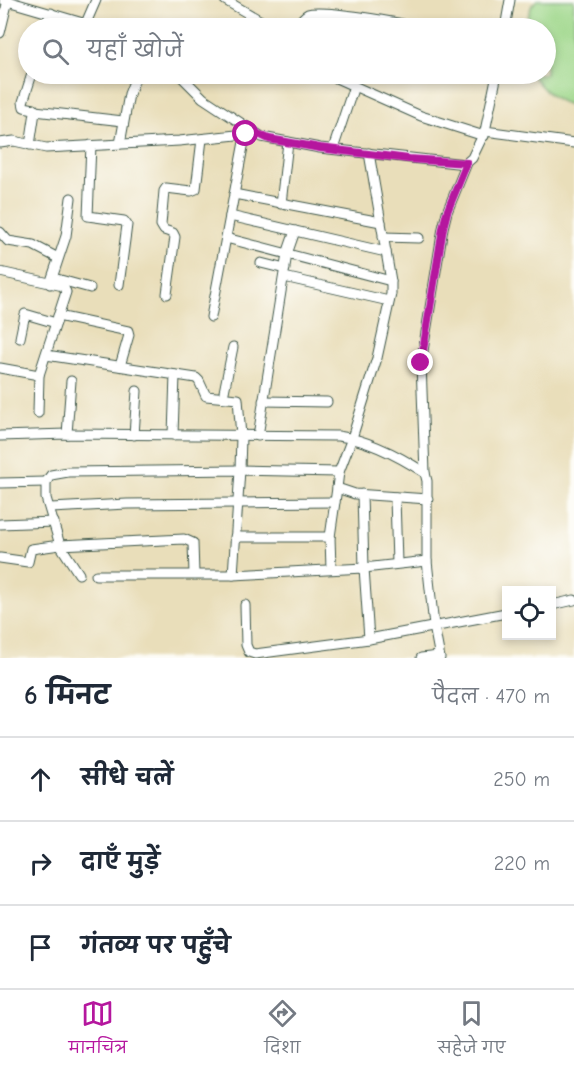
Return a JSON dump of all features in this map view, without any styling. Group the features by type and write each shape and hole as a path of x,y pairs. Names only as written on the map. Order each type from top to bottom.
{"street":[{"path":"0,33 7,0 68,18"},
{"path":"88,18 96,0"},
{"path":"225,0 256,18"},
{"path":"507,18 510,0"},
{"path":"49,18 51,13"},
{"path":"302,18 315,13 362,18"},
{"path":"29,84 23,105 35,111 123,121"},
{"path":"120,144 132,84"},
{"path":"189,84 246,131 262,137 409,159 467,163"},
{"path":"350,84 421,116 485,134 574,143"},
{"path":"421,658 440,657 434,626 428,561 422,350 447,212 467,163 485,134 495,84"},
{"path":"333,149 354,86"},
{"path":"30,145 35,111"},
{"path":"0,143 14,141 46,148 202,139 246,131"},
{"path":"211,318 246,131"},
{"path":"167,294 176,240 173,233 164,230 161,225 164,190 166,188 191,191 196,189 202,139"},
{"path":"281,204 288,142"},
{"path":"91,145 88,216 124,221 127,225 119,285"},
{"path":"331,569 330,537 339,472 377,358 389,302 391,280 369,153"},
{"path":"234,194 381,222"},
{"path":"51,280 67,228 71,198"},
{"path":"230,216 386,252"},
{"path":"258,436 287,254 295,231"},
{"path":"0,232 8,241 33,245 58,258"},
{"path":"383,237 419,238"},
{"path":"226,238 391,280"},
{"path":"261,263 285,273 389,302"},
{"path":"0,272 90,288"},
{"path":"38,413 39,375 66,292 63,286 51,280"},
{"path":"20,338 25,314 128,331 129,335 120,366"},
{"path":"223,397 233,347"},
{"path":"46,355 198,379 206,396 238,399 241,436 233,575"},
{"path":"0,368 39,375"},
{"path":"173,435 175,375"},
{"path":"67,434 71,381"},
{"path":"134,435 137,391"},
{"path":"263,401 327,402"},
{"path":"0,436 67,434 352,438 363,441 425,473"},
{"path":"79,573 60,545 51,508 46,498 46,483 51,475 68,472 240,470 339,472"},
{"path":"0,483 46,483"},
{"path":"337,488 363,494 428,499"},
{"path":"363,494 364,568 369,639"},
{"path":"395,497 397,564"},
{"path":"51,508 127,504 335,502"},
{"path":"0,524 54,522"},
{"path":"235,537 330,537"},
{"path":"0,558 28,562 32,549 60,545 184,539 193,543 194,574"},
{"path":"96,575 233,575 364,568 428,561"},
{"path":"556,603 574,600"},
{"path":"245,605 246,645 249,652 255,654 369,639 502,614"}],"green space":[{"path":"537,0 574,0 574,106 561,101 539,84 556,84 556,18 527,18 532,5"}],"route":[{"path":"246,134 246,128 256,135 269,139 320,148 409,159 467,163 443,228 421,363"}]}
